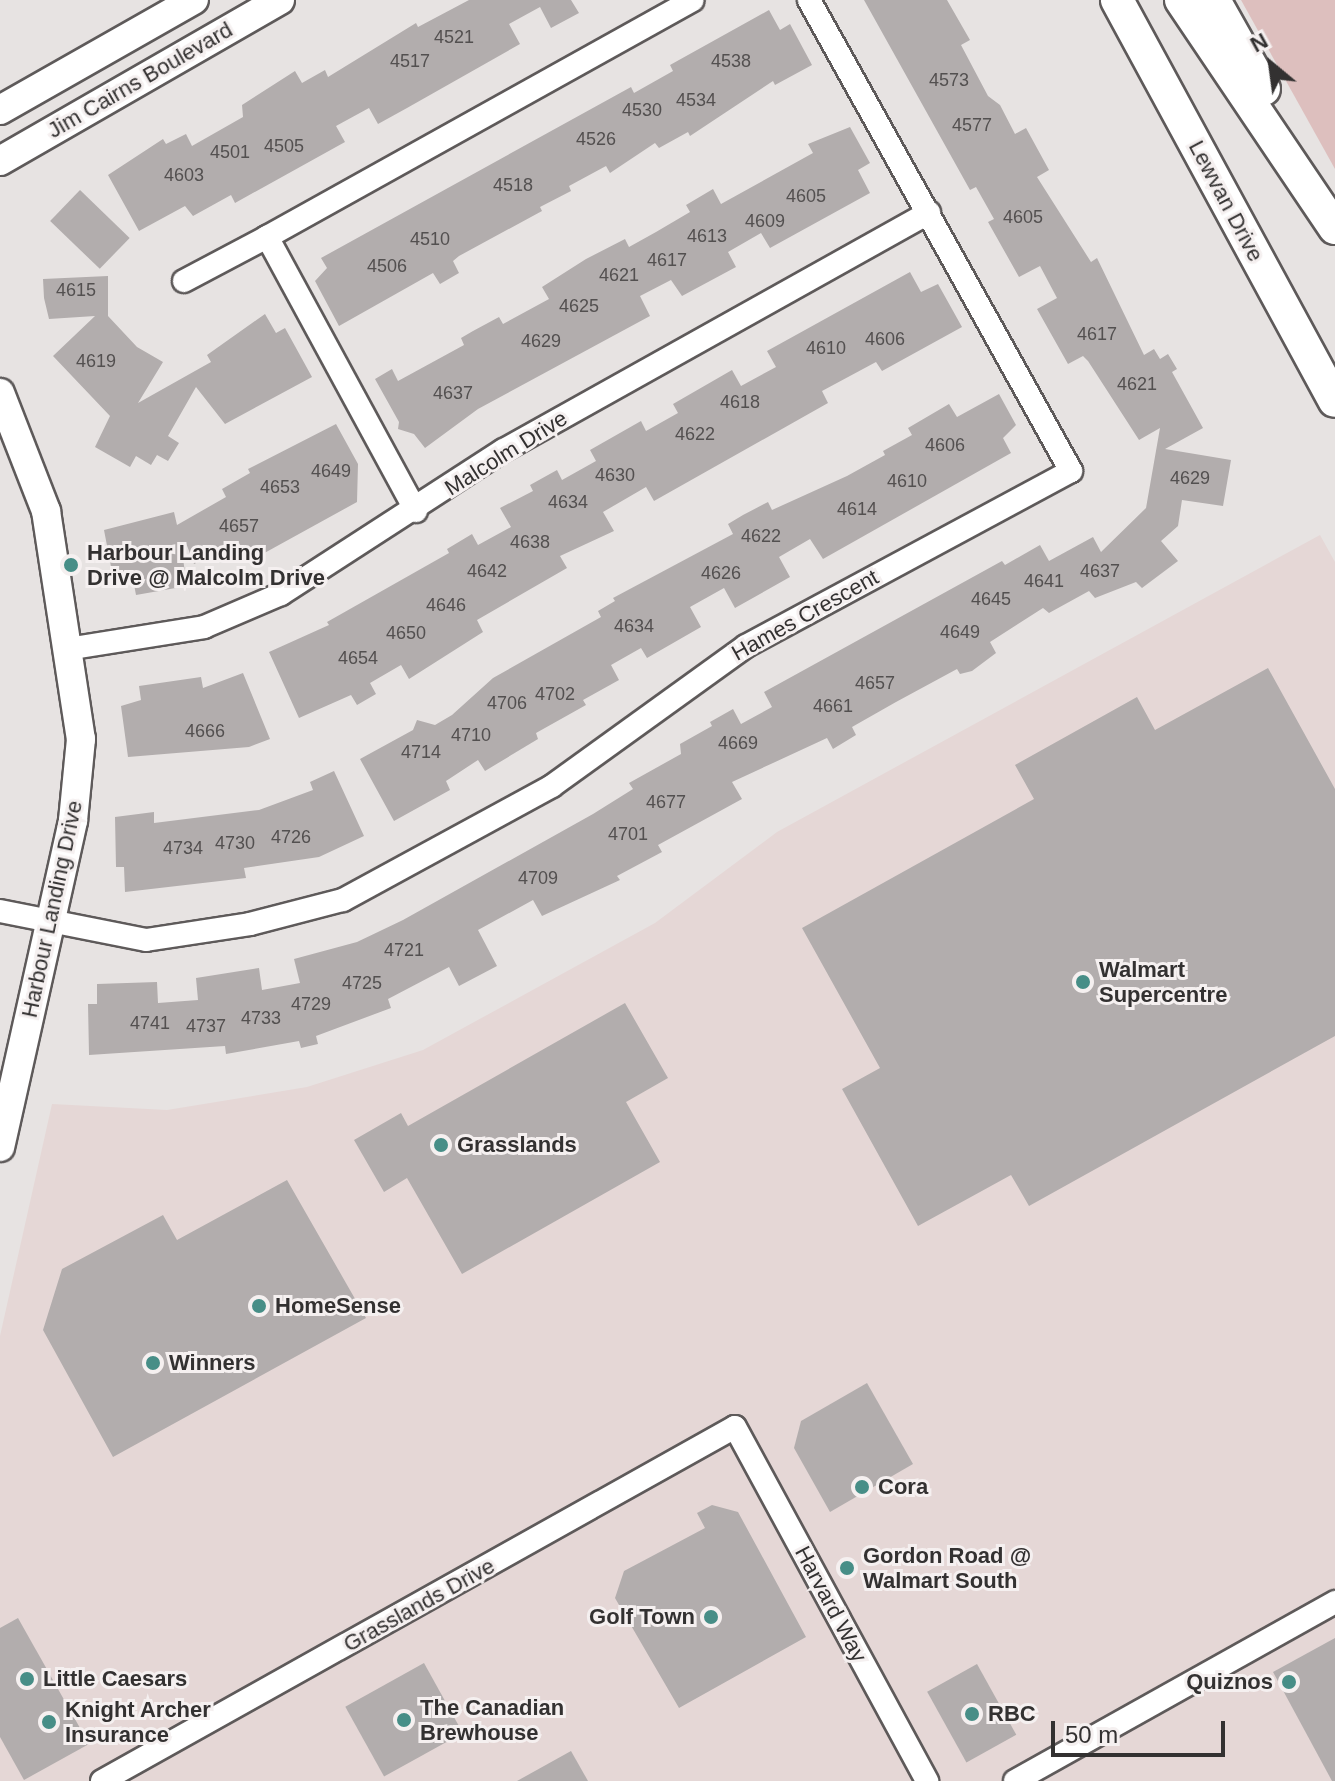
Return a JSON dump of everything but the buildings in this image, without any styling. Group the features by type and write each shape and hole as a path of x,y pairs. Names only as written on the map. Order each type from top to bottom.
{"main road":[{"name":"Lewvan Drive","path":"1117,0 1335,401"},
{"path":"1181,0 1335,228"},
{"path":"1214,0 1335,213"}],"street":[{"name":"Jim Cairns Boulevard","path":"0,110 194,0"},
{"name":"Jim Cairns Boulevard","path":"0,161 280,0"},
{"path":"184,281 692,0"},
{"name":"Hames Crescent","path":"52,923 146,940 250,924 343,900 552,786 746,646 1071,471 809,0"},
{"name":"Malcolm Drive","path":"67,649 204,627 281,594 416,511 504,450 929,212"},
{"path":"267,237 416,511"},
{"name":"Harbour Landing Drive","path":"0,393 46,511 81,739 73,821 0,1147"},
{"path":"0,911 52,923"},
{"name":"Grasslands Drive","path":"102,1781 735,1427"},
{"name":"Harvard Way","path":"735,1427 927,1781"},
{"path":"1015,1781 1335,1602"}],"shaded area":[{"path":"1241,0 1335,0 1335,169"},
{"name":"Grasslands","path":"1320,535 1335,562 1335,1781 0,1781 0,1336 52,1104 167,1110 307,1087 423,1050 655,923 777,832"}],"place":[{"name":"Harbour Landing Drive @ Malcolm Drive","path":"71,565"},
{"name":"Walmart Supercentre","path":"1083,982"},
{"name":"Grasslands","path":"441,1145"},
{"name":"HomeSense","path":"259,1306"},
{"name":"Winners","path":"153,1363"},
{"name":"Cora","path":"862,1487"},
{"name":"Gordon Road @ Walmart South","path":"847,1568"},
{"name":"Golf Town","path":"711,1617"},
{"name":"Little Caesars","path":"27,1679"},
{"name":"Quiznos","path":"1289,1682"},
{"name":"RBC","path":"972,1714"},
{"name":"The Canadian Brewhouse","path":"404,1720"},
{"name":"Knight Archer Insurance","path":"49,1722"}]}
